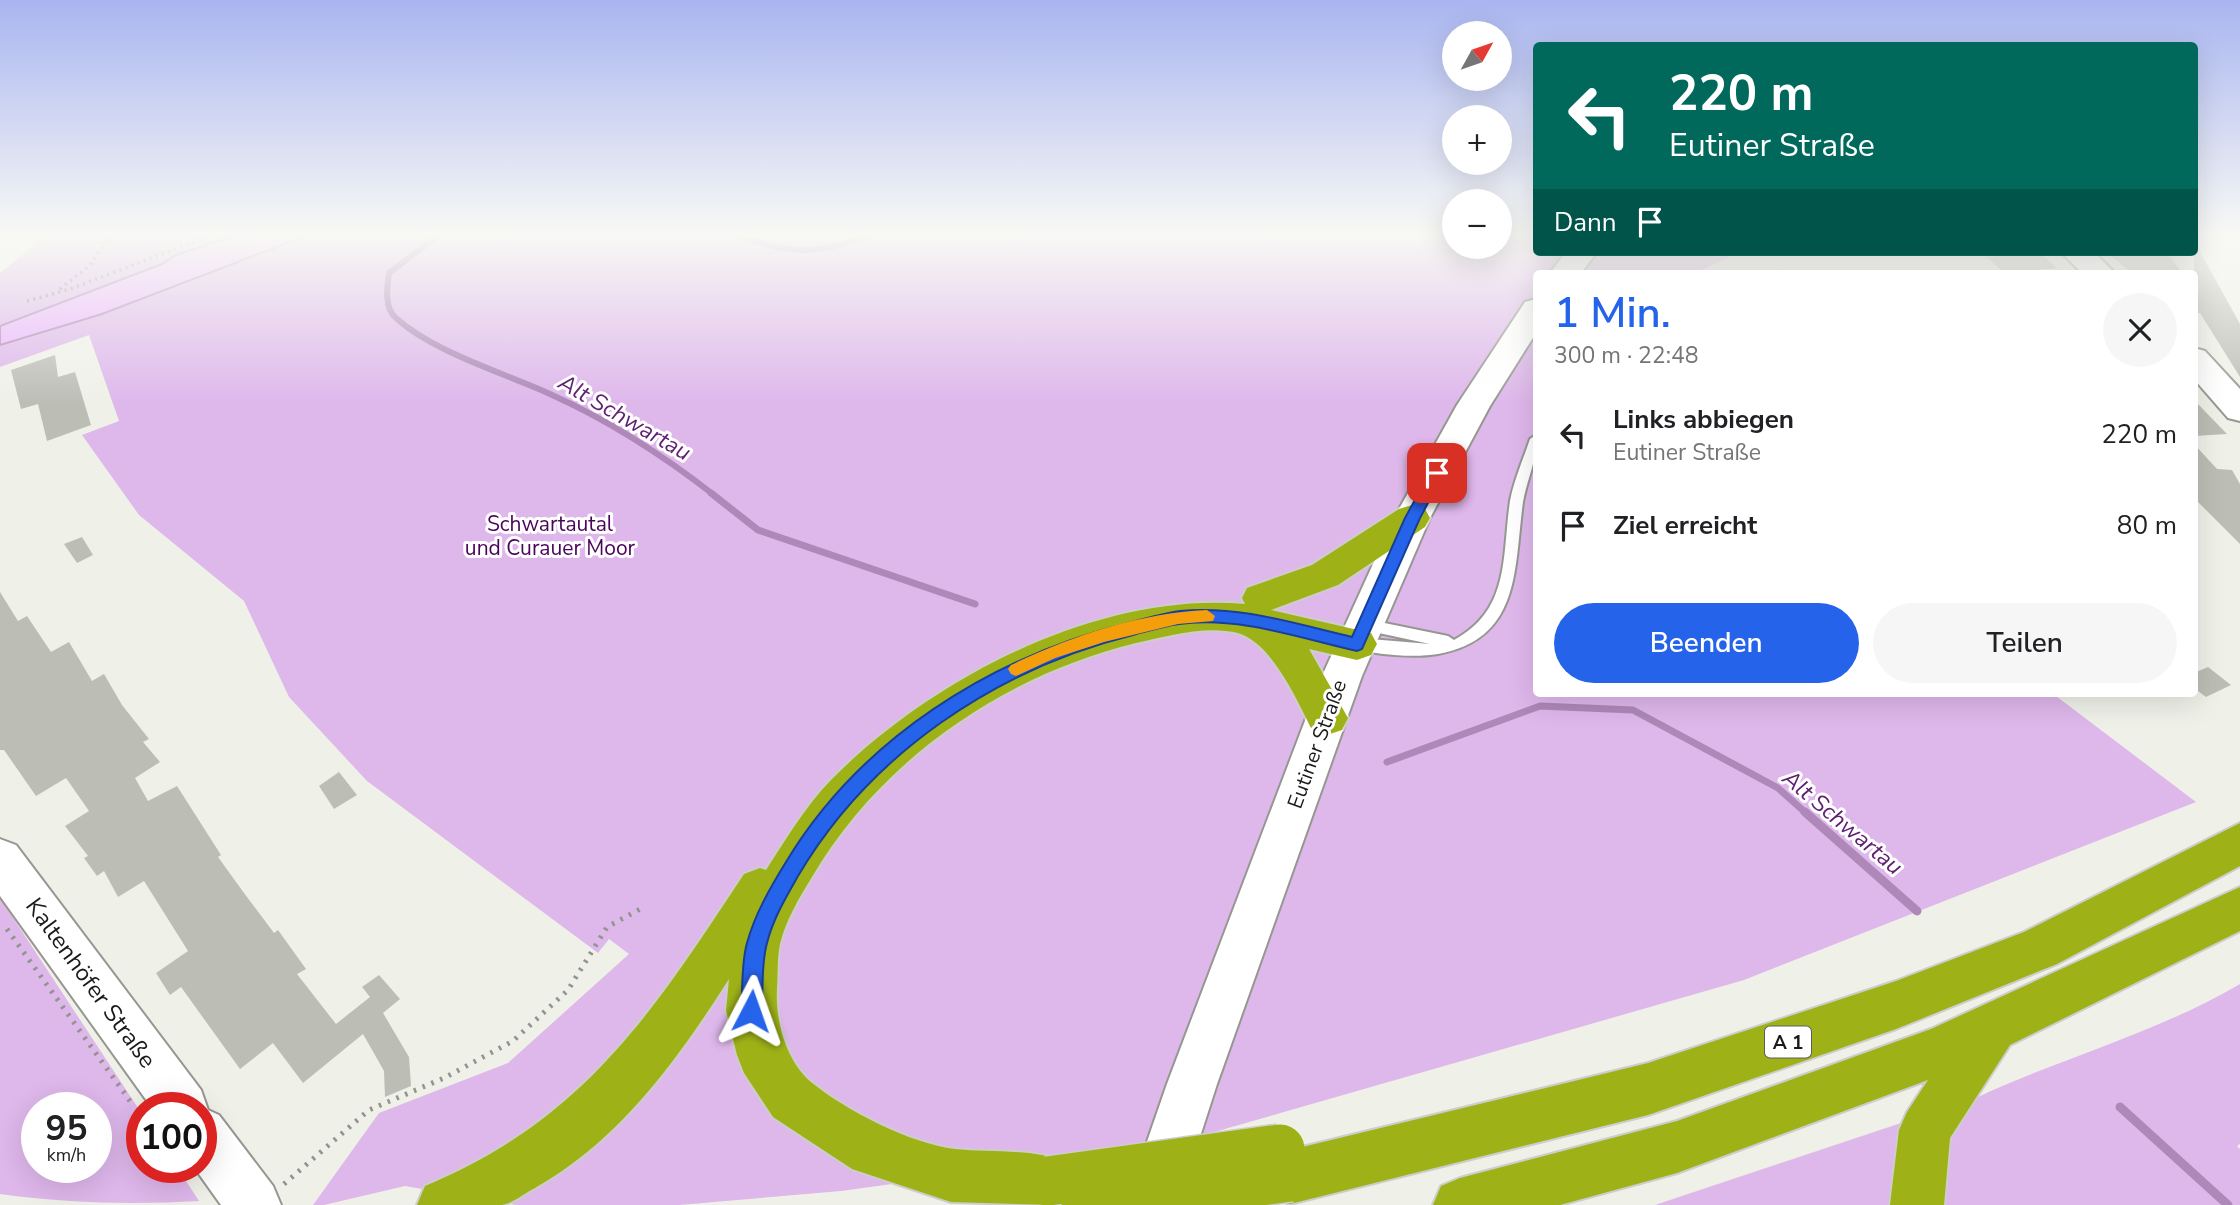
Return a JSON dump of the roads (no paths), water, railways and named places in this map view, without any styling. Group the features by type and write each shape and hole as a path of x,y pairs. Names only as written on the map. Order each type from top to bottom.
{"highway":[{"path":"1067,1193 951,1175 871,1150 791,1099 762,1055 751,1011 756,945 773,900 810,839 846,794 925,725 987,683 1071,646 1178,618 1253,609 1325,575 1412,518"},
{"path":"450,1203 551,1147 606,1102 660,1041 808,820 852,769 913,717 989,669 1048,642 1093,626 1176,608 1253,609 1361,634"},
{"path":"1253,609 1274,636 1294,655 1326,718"},
{"name":"A 1","path":"1067,1193 1411,1148 1648,1089 1896,1005 2040,948 2240,843"},
{"path":"1460,1205 1677,1147 1931,1054 1993,1028 2240,908"},
{"path":"1917,1205 1925,1130 1993,1028"}],"main road":[{"name":"Eutiner Straße","path":"1153,1205 1192,1084 1326,718 1361,634 1412,518 1474,405 1533,314"},
{"path":"2198,363 2240,410"},
{"name":"Kaltenhöfer Straße","path":"0,859 171,1092"},
{"path":"217,1148 267,1196"}],"lane":[{"path":"1361,634 1429,650 1460,643 1484,631 1510,575 1518,498 1533,449"},
{"path":"1361,634 1460,643"}],"waterway":[{"name":"Alt Schwartau","path":"387,291 392,314 411,330 470,361 593,415 675,466 714,495"},
{"name":"Alt Schwartau","path":"711,493 758,530 975,604"},
{"name":"Alt Schwartau","path":"1387,762 1540,706 1633,710 1778,788 1807,814"},
{"name":"Alt Schwartau","path":"1805,812 1917,911"},
{"name":"Alt Schwartau","path":"2120,1107 2228,1205"}],"park label":[{"name":"Schwartautal und Curauer Moor","path":"550,536"}]}
